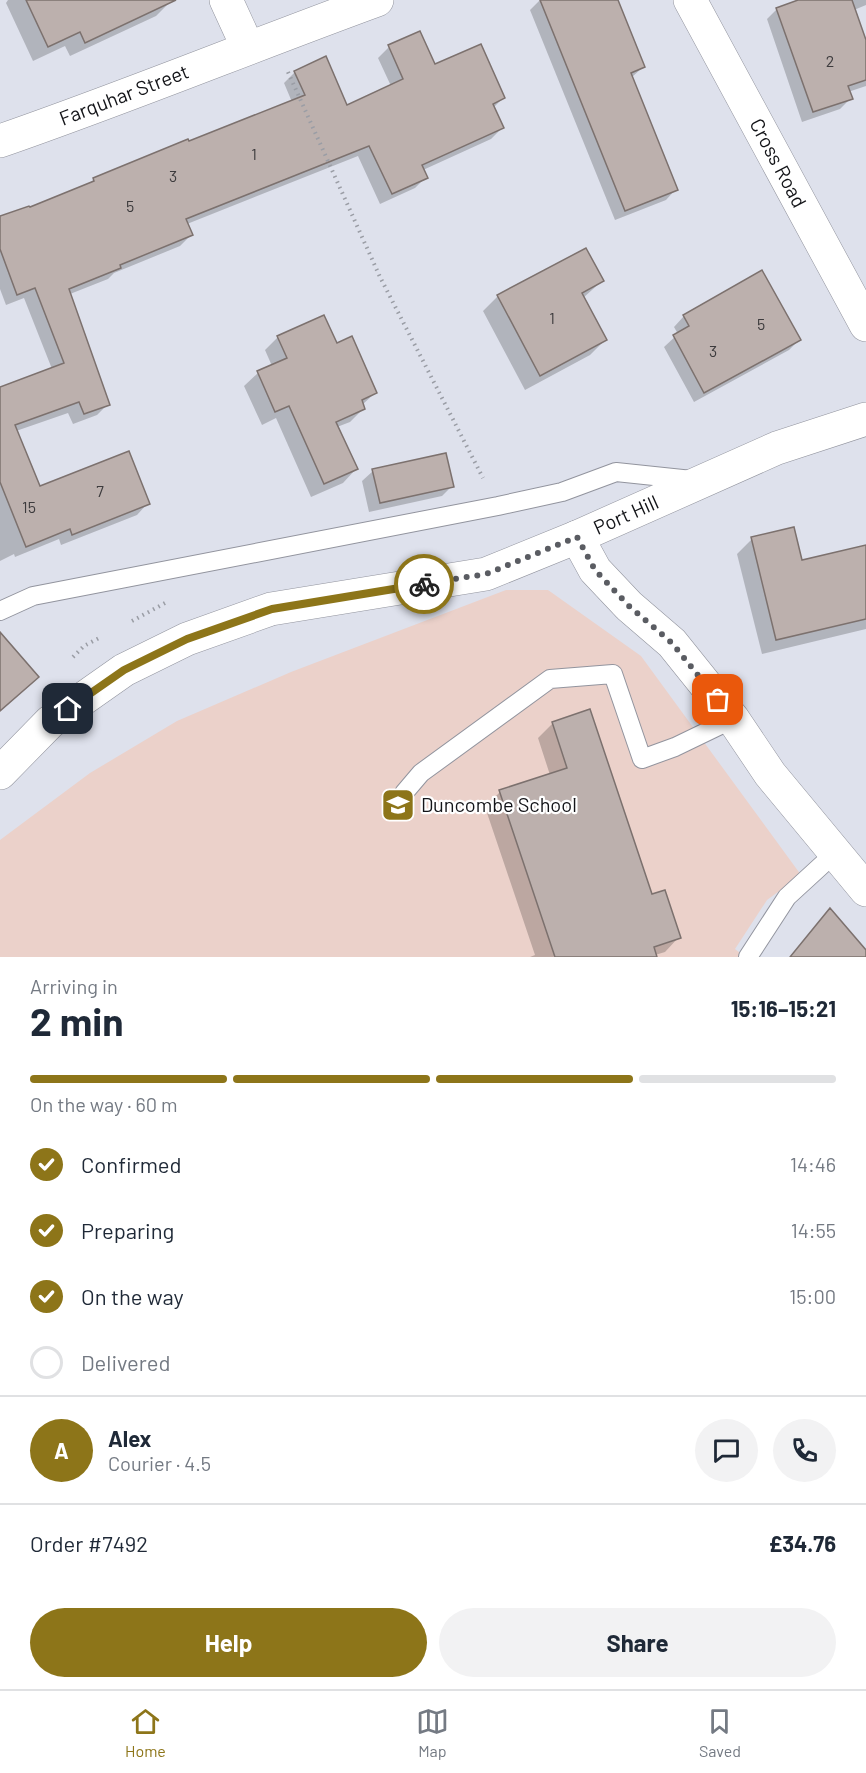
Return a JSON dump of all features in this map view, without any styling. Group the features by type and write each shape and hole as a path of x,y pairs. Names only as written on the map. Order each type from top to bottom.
{"street":[{"path":"226,0 260,43"},
{"name":"Farquhar Street","path":"0,141 377,0"},
{"name":"Cross Road","path":"690,0 866,325"},
{"name":"Port Hill","path":"0,772 50,722 124,670 187,639 272,609 486,574 577,537 777,448 866,419"},
{"path":"577,537 595,570 629,606 672,643 732,719 770,774 866,890"}],"lane":[{"path":"0,611 33,596 562,492 616,472 701,481"},
{"path":"404,793 421,773 550,679 613,674 642,759 675,747 732,719"},
{"path":"748,957 787,897 835,853"}],"path":[{"path":"260,43 498,506"}],"shaded area":[{"name":"Duncombe School","path":"506,590 548,590 641,656 801,875 767,900 735,949 745,957 0,957 0,840 90,773 177,721 291,672"}],"building":[{"path":"26,0 176,0 85,43 80,32 48,47"},
{"path":"540,0 618,0 645,67 631,73 678,190 625,211"},
{"path":"798,0 852,0 866,40 866,80 848,86 853,99 813,112 776,8"},
{"path":"420,31 435,64 481,44 505,98 493,104 504,128 422,165 428,178 392,194 369,146 186,219 193,235 69,289 110,405 84,414 79,402 15,425 40,486 129,451 150,504 72,535 70,529 26,547 0,482 0,387 64,363 35,288 17,295 0,249 0,216 30,207 188,139 189,141 305,95 294,71 326,56 347,105 403,79 388,45"},
{"path":"586,248 604,281 582,293 607,340 540,376 497,295"},
{"path":"762,270 801,340 704,393 673,335 689,326 683,315"},
{"path":"324,315 337,343 352,336 377,393 362,400 365,409 336,422 358,469 324,484 289,406 275,412 257,371 287,358 277,336"},
{"path":"446,453 454,487 380,503 372,469"},
{"path":"794,527 802,560 866,545 866,619 776,640 751,537"},
{"path":"0,632 39,677 0,711"},
{"path":"590,709 652,894 665,890 681,938 654,947 657,957 555,957 499,790 567,768 552,722"},
{"path":"830,908 866,950 866,957 790,957"}],"way so far":[{"path":"424,584 486,574 577,537 595,570 610,588 672,643 718,700"}],"place":[{"name":"Duncombe School","path":"398,805"}],"route":[{"path":"68,709 124,670 187,639 272,609 424,584"}]}
